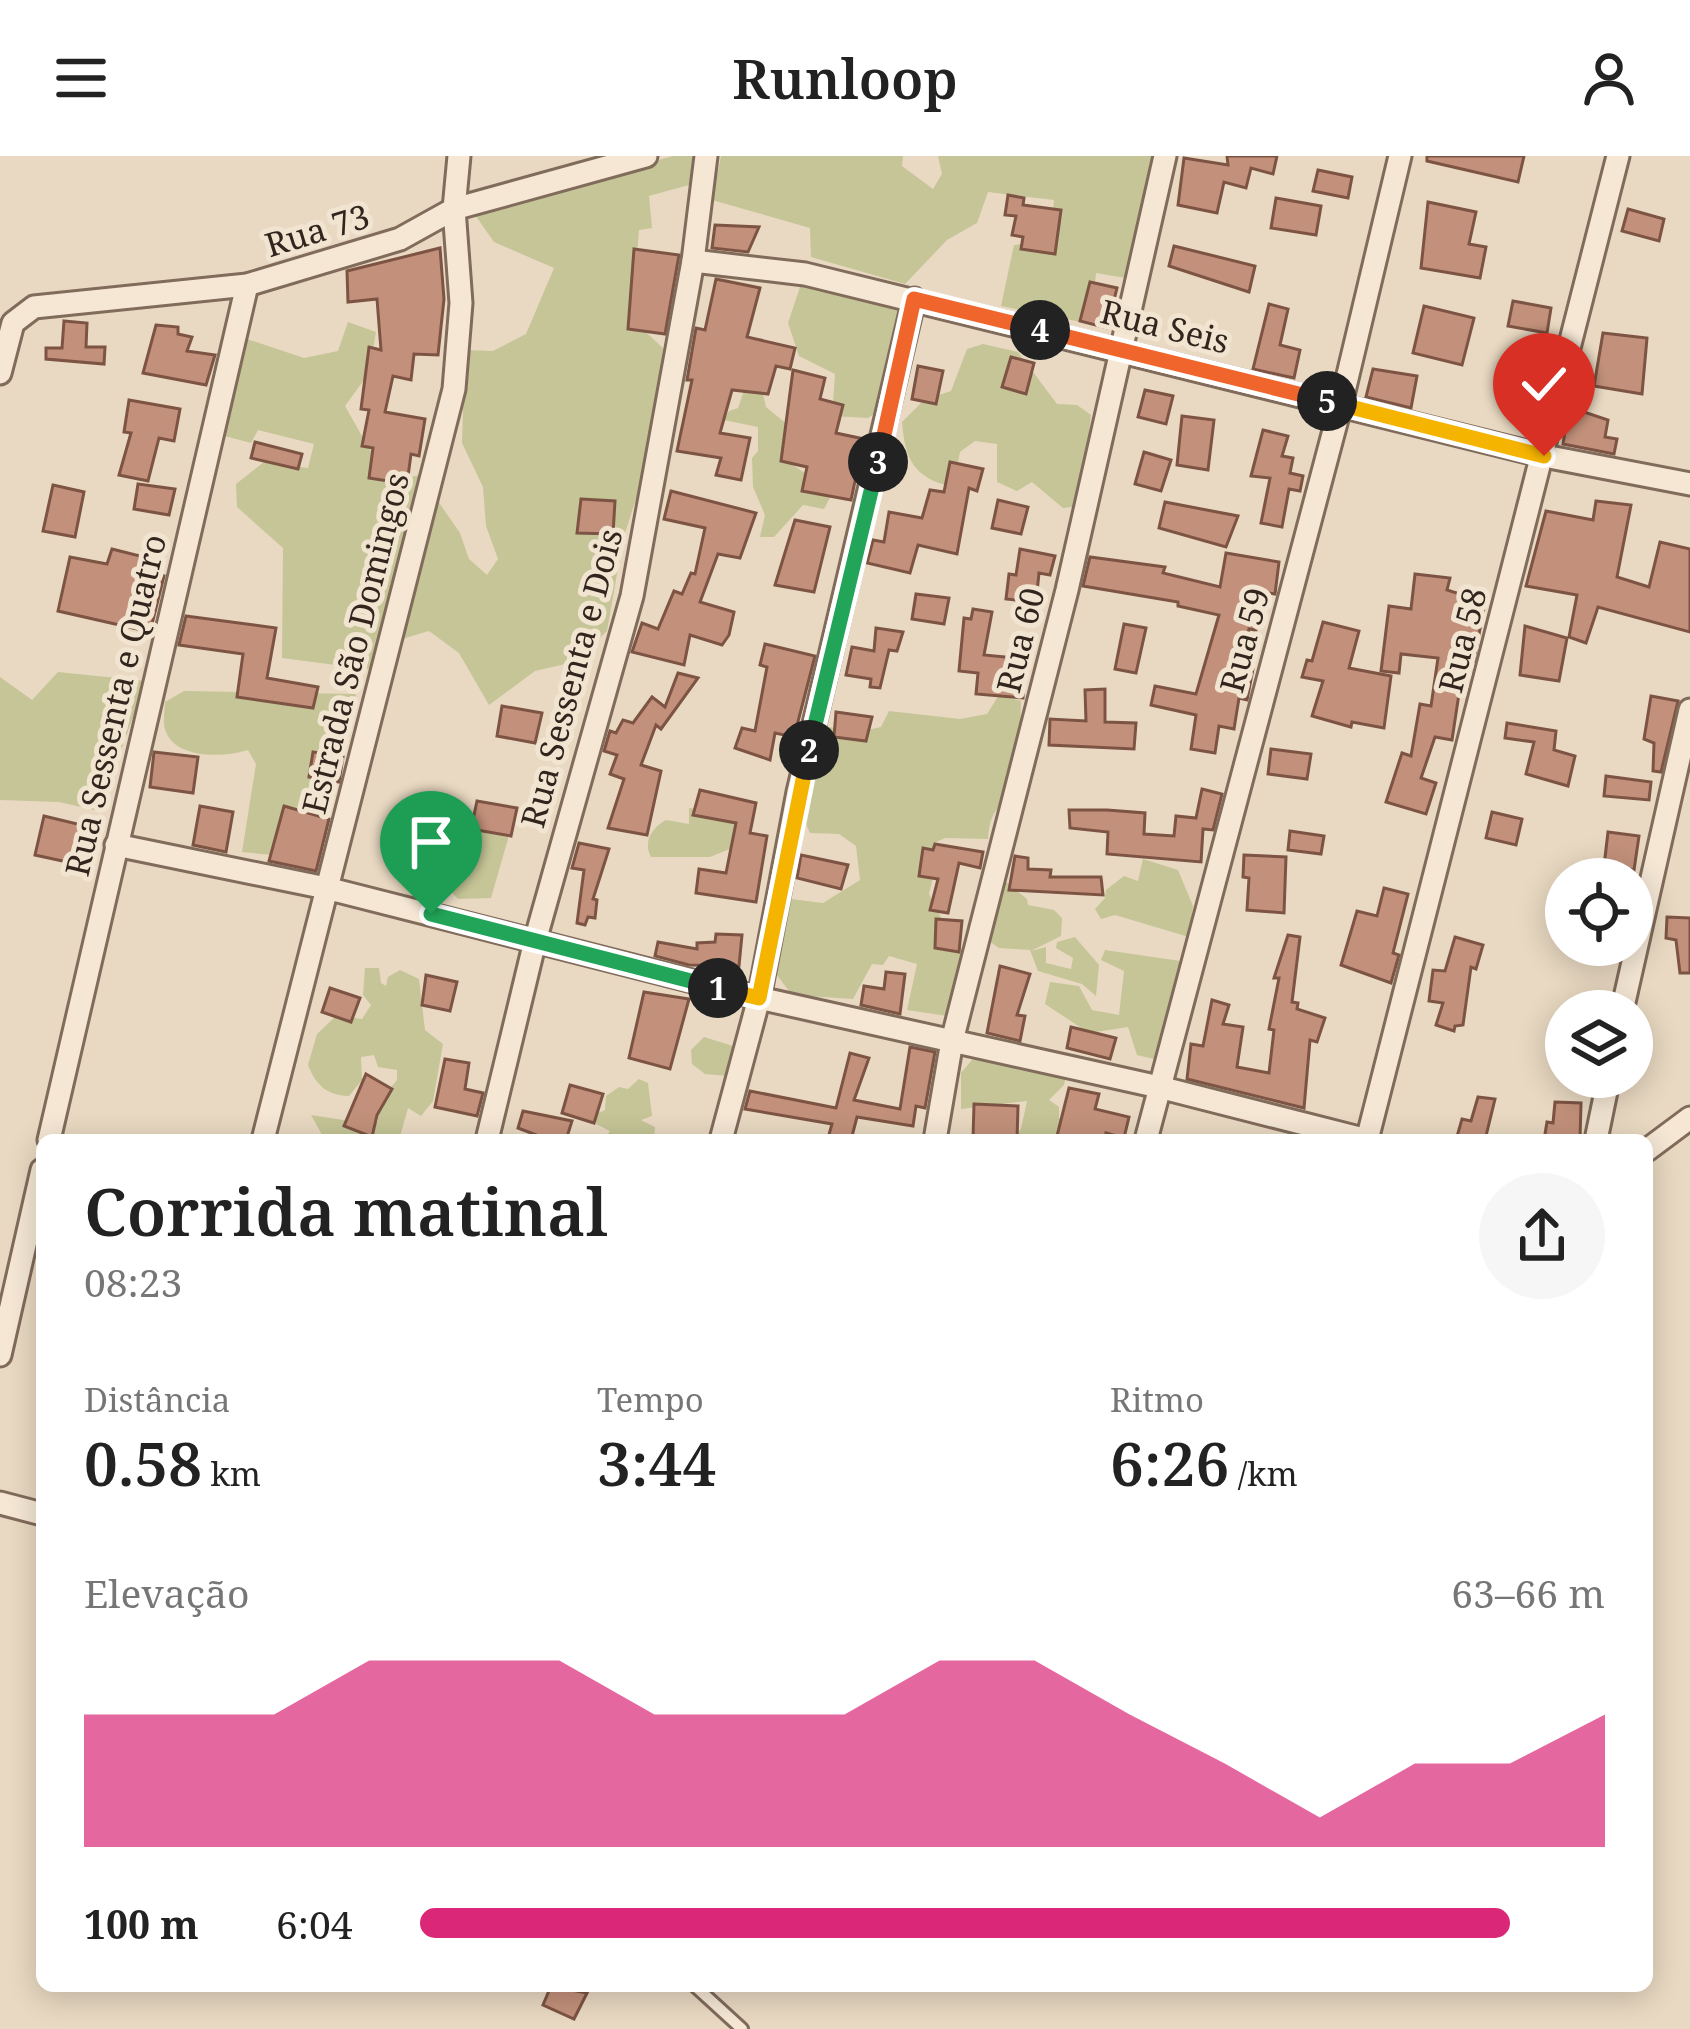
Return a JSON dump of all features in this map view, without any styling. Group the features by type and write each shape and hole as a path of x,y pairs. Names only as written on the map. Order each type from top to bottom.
{"street":[{"name":"Estrada São Domingos","path":"264,1134 454,389 461,302 454,209 459,156"},
{"name":"Rua 73","path":"0,373 8,336 22,312 47,303 247,285 400,239 454,209 646,156"},
{"name":"Rua Sessenta e Dois","path":"488,1134 535,940 632,596 693,261 706,156"},
{"name":"Rua 60","path":"935,1134 952,1041 1067,590 1165,156"},
{"name":"Rua 59","path":"1147,1134 1341,404 1400,156"},
{"name":"Rua 58","path":"1369,1134 1618,156"},
{"name":"Rua Seis","path":"693,261 805,274 1544,456 1690,484"},
{"name":"Rua Sessenta e Quatro","path":"50,1134 247,285"},
{"path":"724,1134 759,998 798,792 914,299"},
{"path":"1627,990 1690,710"},
{"path":"116,845 326,888 759,998 1159,1087 1343,1134"},
{"path":"1597,1134 1605,1098"},
{"path":"1653,1146 1690,1118"},
{"path":"0,1355 36,1197"},
{"path":"0,1503 36,1512"}],"lane":[{"path":"701,1992 742,2029"}],"green space":[{"path":"673,156 692,156 696,183 649,196 652,228 639,230 638,325 663,348 654,441 623,540 607,631 574,662 535,671 489,705 459,653 429,631 402,639 374,670 282,658 283,548 237,507 236,484 264,462 308,468 314,444 258,430 251,443 221,435 244,338 304,358 338,351 348,322 376,332 369,373 345,406 371,452 396,480 420,475 460,533 469,559 487,575 498,559 486,526 483,487 462,443 465,350 493,351 526,334 554,268 494,242 473,212"},
{"path":"721,156 903,156 902,166 933,189 942,174 938,156 1156,156 1126,278 1096,273 1091,324 1001,306 1014,245 1051,240 1054,200 988,192 977,223 947,240 905,284 811,257 810,228 712,200"},
{"path":"802,281 904,310 887,405 868,418 832,416 835,374 799,356 788,323"},
{"path":"983,344 1018,352 1057,404 1077,405 1091,415 1088,442 1099,470 1080,506 1063,508 1032,482 1017,491 997,482 997,444 975,441 960,452 953,487 929,478 909,457 902,422 924,400 951,391 967,349"},
{"path":"746,385 761,385 766,407 788,425 784,459 833,492 824,509 803,505 774,537 760,537 765,515 753,487 752,458 758,451 758,427 724,420 738,408"},
{"path":"58,672 146,681 99,811 59,802 0,800 0,677 32,700"},
{"path":"184,691 356,694 330,798 293,857 242,852 256,764 248,750 203,754 172,741 164,725 165,702"},
{"path":"999,695 1021,701 1016,780 995,812 988,839 945,838 934,843 936,865 929,894 956,947 965,950 947,1016 907,1010 917,964 889,956 883,965 872,964 853,999 792,995 773,970 780,906 791,899 823,903 860,880 856,846 839,834 810,833 799,808 829,727 858,732 881,727 889,711 960,719 987,714"},
{"path":"689,808 739,814 737,846 710,857 651,857 648,846 653,831 666,820 689,824"},
{"path":"481,817 510,832 491,898 458,899 436,876 444,846"},
{"path":"1143,859 1178,870 1193,906 1189,937 1115,915 1101,919 1095,909 1106,890 1124,876 1138,881"},
{"path":"1005,881 1028,905 1054,910 1062,918 1061,936 1031,951 1046,947 1046,963 1071,969 1073,958 1056,948 1057,942 1075,937 1099,965 1096,996 1082,984 1038,971 1030,950 999,948 986,939 998,888"},
{"path":"1105,950 1201,964 1186,1030 1163,1061 1137,1055 1128,1027 1089,1033 1045,1004 1050,982 1079,986 1092,1010 1119,1015 1124,971 1101,960"},
{"path":"365,968 379,968 386,986 388,977 400,970 419,979 425,1030 443,1044 433,1101 421,1116 408,1108 401,1134 322,1134 311,1115 375,1125 376,1105 397,1080 397,1070 378,1067 374,1055 361,1057 362,1080 349,1096 334,1094 323,1088 308,1065 317,1034 337,1015 362,1019 371,1005 363,995"},
{"path":"704,1037 733,1046 727,1076 705,1074 692,1064 691,1050"},
{"path":"976,1055 1066,1076 1049,1100 1067,1123 1063,1134 1016,1134 1027,1101 961,1109 961,1073"},
{"path":"639,1079 648,1083 652,1116 641,1120 655,1127 654,1134 608,1134 596,1124 594,1115 605,1110 606,1096 619,1087 628,1089"}],"building":[{"path":"1227,156 1277,156 1273,174 1251,168 1246,188 1224,182 1217,213 1178,205 1184,158 1228,165"},
{"path":"1427,156 1524,156 1518,182 1427,161"},
{"path":"1318,170 1352,177 1348,198 1313,191"},
{"path":"1008,195 1024,198 1023,205 1061,210 1055,254 1021,249 1023,237 1012,235 1016,216 1005,215"},
{"path":"1276,198 1321,206 1316,235 1271,228"},
{"path":"1428,202 1476,212 1469,244 1486,247 1480,278 1421,268"},
{"path":"1628,209 1664,219 1659,241 1622,231"},
{"path":"715,225 759,227 748,252 712,248"},
{"path":"1174,246 1255,266 1249,292 1169,266"},
{"path":"440,248 444,299 438,355 414,354 411,380 393,376 385,412 425,419 419,456 411,454 407,484 369,478 373,448 362,446 369,410 361,409 369,347 381,350 377,299 348,302 347,271"},
{"path":"634,249 679,255 665,334 628,329"},
{"path":"716,279 760,288 747,337 795,348 790,369 776,366 768,394 732,390 720,433 750,438 741,480 716,475 721,458 677,451 692,380 687,380 696,328 705,330"},
{"path":"1090,282 1117,288 1107,328 1080,321"},
{"path":"1513,301 1551,308 1547,333 1508,326"},
{"path":"1269,304 1288,309 1280,345 1300,350 1294,378 1253,369"},
{"path":"1424,306 1474,318 1462,365 1413,353"},
{"path":"64,321 87,323 86,347 105,347 104,364 46,359 46,348 62,348"},
{"path":"156,325 178,327 178,334 192,337 187,351 215,355 206,385 143,373"},
{"path":"1603,333 1647,338 1642,394 1594,386"},
{"path":"1011,357 1034,363 1026,394 1002,387"},
{"path":"918,366 943,371 936,404 912,399"},
{"path":"1373,369 1417,376 1411,408 1366,397"},
{"path":"793,370 825,378 820,399 843,405 836,433 864,439 851,500 802,491 807,467 781,461"},
{"path":"1145,390 1173,396 1166,424 1138,417"},
{"path":"129,400 180,409 174,441 159,438 148,481 119,475 131,433 124,432"},
{"path":"1569,407 1608,420 1605,437 1617,439 1614,454 1563,444"},
{"path":"1182,416 1214,420 1208,470 1177,465"},
{"path":"1263,430 1288,436 1282,456 1293,458 1290,473 1303,476 1300,491 1289,489 1282,527 1261,523 1270,478 1251,476"},
{"path":"255,442 302,454 298,469 251,458"},
{"path":"1144,452 1171,460 1161,491 1135,484"},
{"path":"950,462 983,469 977,491 969,488 957,554 918,545 910,573 867,563 873,540 884,542 889,512 922,518 930,490 944,492"},
{"path":"138,484 175,489 169,515 134,509"},
{"path":"53,485 84,492 75,537 43,531"},
{"path":"671,491 756,513 740,558 718,554 700,602 734,612 729,635 722,645 690,635 684,665 632,652 642,623 658,629 674,591 682,594 691,573 695,574 705,528 664,519"},
{"path":"581,499 615,501 613,534 577,533"},
{"path":"998,500 1028,507 1021,534 992,528"},
{"path":"1596,501 1631,505 1617,577 1649,587 1660,542 1690,549 1690,632 1598,607 1586,643 1569,637 1577,595 1526,586 1546,511 1593,520"},
{"path":"1165,502 1238,516 1226,547 1159,528"},
{"path":"795,520 830,527 814,592 775,585"},
{"path":"112,549 152,559 149,573 164,576 150,632 58,611 70,557 107,564"},
{"path":"1020,549 1055,556 1050,575 1039,573 1036,602 1006,599 1009,574 1016,575"},
{"path":"1226,553 1279,562 1275,594 1263,592 1256,630 1249,629 1239,666 1253,669 1247,700 1239,698 1234,729 1219,726 1215,753 1191,749 1196,715 1151,705 1155,686 1196,694 1219,615 1178,606 1178,602 1083,586 1090,557 1165,567 1163,573 1220,587"},
{"path":"1415,574 1450,578 1447,590 1485,602 1474,661 1468,661 1464,687 1460,687 1452,740 1435,737 1421,778 1436,783 1426,814 1386,802 1402,753 1411,756 1420,704 1431,706 1438,658 1401,654 1399,673 1381,671 1389,606 1411,609"},
{"path":"916,594 949,598 944,624 912,619"},
{"path":"973,609 992,612 984,655 1026,659 1023,698 976,694 978,673 959,671 964,618 971,619"},
{"path":"186,616 276,628 267,678 318,687 313,708 237,697 243,654 179,645"},
{"path":"1323,622 1359,631 1349,668 1391,676 1384,728 1352,722 1351,727 1312,716 1323,681 1302,677 1307,660 1312,661"},
{"path":"1124,624 1146,628 1136,673 1115,669"},
{"path":"1525,626 1567,638 1559,681 1520,675"},
{"path":"876,628 903,632 897,651 889,650 880,688 870,687 871,679 846,675 852,647 874,651"},
{"path":"765,644 815,656 794,737 775,733 770,760 735,748 742,728 755,731 767,667 760,665"},
{"path":"678,673 698,678 661,729 656,725 641,765 661,771 647,835 608,828 624,779 610,774 617,755 604,751 610,731 616,733 623,720 633,723 652,697 665,707"},
{"path":"1105,689 1105,722 1136,723 1134,749 1049,745 1050,719 1086,721 1085,690"},
{"path":"1651,696 1678,701 1661,772 1653,771 1654,743 1644,739"},
{"path":"502,706 542,713 535,743 497,736"},
{"path":"836,712 872,717 866,741 834,737"},
{"path":"1507,723 1556,731 1554,750 1575,756 1568,786 1526,774 1534,742 1505,738"},
{"path":"1271,749 1311,754 1307,779 1268,774"},
{"path":"154,752 198,757 193,793 150,787"},
{"path":"313,752 343,757 339,782 309,777"},
{"path":"1606,776 1651,782 1649,800 1604,796"},
{"path":"1202,789 1222,794 1213,830 1203,829 1201,862 1107,854 1108,832 1070,828 1069,810 1107,810 1145,813 1144,834 1174,836 1176,816 1196,818"},
{"path":"700,790 756,803 750,833 767,836 756,902 696,893 699,869 726,873 736,823 693,815"},
{"path":"477,801 517,808 511,836 471,829"},
{"path":"200,806 233,812 226,852 193,845"},
{"path":"284,806 329,819 316,871 269,861"},
{"path":"1492,812 1522,819 1516,845 1486,838"},
{"path":"44,816 90,827 81,865 35,855"},
{"path":"1290,831 1324,836 1321,854 1288,850"},
{"path":"1608,832 1639,836 1636,858 1605,858"},
{"path":"579,843 609,849 593,899 597,900 595,918 588,917 585,925 577,923 584,870 572,868"},
{"path":"935,844 983,852 980,868 959,863 948,913 930,910 938,879 919,876 923,848 933,850"},
{"path":"801,855 848,865 841,889 797,878"},
{"path":"1244,855 1286,857 1284,913 1247,910 1249,878 1243,877"},
{"path":"1015,856 1028,858 1028,869 1051,870 1050,877 1101,877 1103,895 1009,890"},
{"path":"1384,888 1408,894 1393,953 1399,955 1391,983 1341,965 1357,911 1377,916"},
{"path":"1667,917 1690,918 1690,973 1680,973 1676,940 1666,938"},
{"path":"936,919 962,921 959,952 935,948"},
{"path":"716,934 742,935 739,966 689,965 655,956 658,942 697,949 697,943 715,942"},
{"path":"1288,935 1300,937 1292,1002 1298,1003 1297,1009 1325,1018 1317,1042 1310,1040 1304,1108 1187,1079 1191,1044 1203,1046 1212,1000 1229,1005 1223,1024 1243,1027 1237,1067 1269,1073 1274,1030 1269,1029 1279,978 1274,978"},
{"path":"1455,937 1483,945 1476,969 1471,967 1463,1025 1455,1026 1454,1031 1436,1025 1443,1003 1429,1001 1433,970 1445,971"},
{"path":"1000,966 1030,974 1017,1015 1025,1016 1020,1041 987,1033"},
{"path":"886,972 905,974 900,1014 861,1005 864,986 884,989"},
{"path":"426,975 457,982 450,1011 422,1005"},
{"path":"330,988 360,998 351,1022 322,1012"},
{"path":"644,992 689,999 670,1069 629,1058"},
{"path":"1071,1027 1116,1038 1110,1059 1067,1048"},
{"path":"910,1047 935,1052 925,1108 916,1106 913,1126 857,1117 853,1134 829,1134 832,1124 745,1109 750,1091 836,1108 850,1053 869,1058 854,1100 900,1109"},
{"path":"445,1059 469,1063 465,1089 483,1093 477,1116 435,1107"},
{"path":"366,1074 392,1089 373,1134 344,1126"},
{"path":"570,1085 603,1094 594,1123 562,1113"},
{"path":"1069,1088 1099,1094 1095,1109 1129,1117 1125,1134 1058,1134"},
{"path":"1478,1097 1495,1099 1486,1134 1458,1134 1462,1119 1471,1121"},
{"path":"1555,1102 1581,1103 1580,1134 1545,1134 1547,1122 1553,1123"},
{"path":"974,1104 1018,1106 1017,1134 973,1134"},
{"path":"523,1111 572,1121 568,1134 534,1134 518,1128"},
{"path":"548,1992 587,1993 574,2019 543,2005"}],"route":[{"path":"431,914 759,998 798,792 914,299 1544,456"}]}
